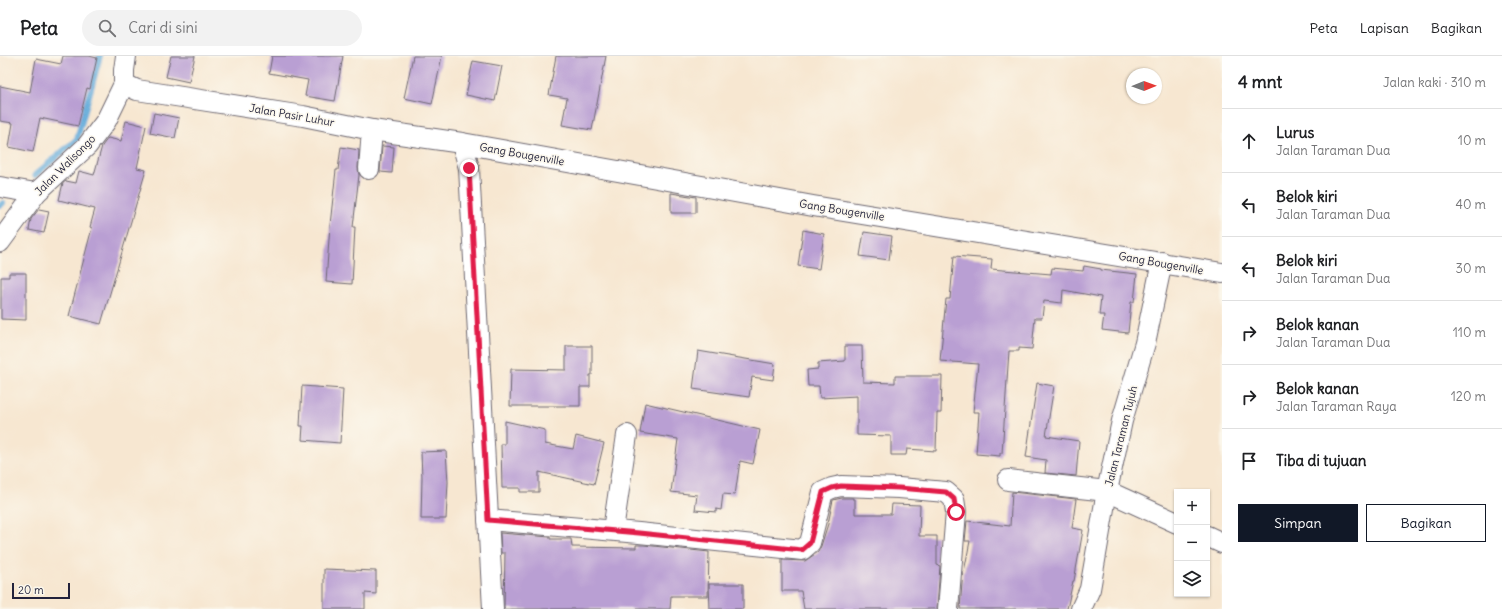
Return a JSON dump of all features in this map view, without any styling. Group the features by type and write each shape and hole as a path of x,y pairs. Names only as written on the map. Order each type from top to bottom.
{"street":[{"path":"124,84 126,56"},
{"name":"Jalan Pasir Luhur","path":"124,84 137,90 303,116 372,130 462,143"},
{"name":"Jalan Walisongo","path":"0,242 36,194 87,146 106,121 124,84"},
{"path":"369,169 372,130"},
{"path":"462,143 469,168 493,609"},
{"name":"Gang Bougenville","path":"462,143 813,206 1222,273"},
{"path":"0,187 36,194"},
{"name":"Jalan Taraman Tujuh","path":"1082,609 1090,589 1107,491 1122,422 1145,343 1162,262"},
{"path":"613,530 627,435"},
{"path":"1008,480 1107,491 1174,522"},
{"path":"488,520 613,530 802,550 810,543 823,492 832,488 841,486 899,488 946,492 954,499 956,512 948,609"},
{"path":"1210,537 1222,543"}],"building":[{"path":"63,56 89,56 97,58 90,89 87,88 78,126 40,118 33,152 9,147 13,123 0,121 0,86 30,92 36,59 61,64"},
{"path":"171,56 195,56 189,82 166,77"},
{"path":"272,56 343,56 335,101 305,96 308,80 269,73"},
{"path":"413,56 442,56 432,104 404,98"},
{"path":"556,56 606,56 592,130 562,125 567,98 549,95"},
{"path":"473,61 502,66 495,101 466,95"},
{"path":"154,113 179,118 175,138 150,133"},
{"path":"126,121 146,126 137,168 146,170 101,324 69,316 92,228 90,227 95,209 59,200 63,183 66,181 76,183 79,171 94,175 102,146 108,138 121,141"},
{"path":"382,146 394,147 392,173 380,172"},
{"path":"341,147 359,150 359,175 353,227 355,227 352,284 326,282 336,170 338,170"},
{"path":"671,193 696,197 696,213 671,213"},
{"path":"39,209 49,211 44,233 29,230 31,219"},
{"path":"803,230 824,234 819,269 798,266"},
{"path":"864,232 892,236 889,260 860,256"},
{"path":"954,256 992,259 991,269 1051,274 1052,268 1083,271 1084,266 1101,270 1137,274 1134,302 1131,302 1128,333 1102,330 1104,315 1099,315 1101,297 1063,290 1062,303 1044,301 1042,318 1035,318 1032,349 1019,348 1019,351 1009,351 1002,453 1000,453 1000,456 976,454 979,412 973,412 978,364 940,361 946,299 950,299"},
{"path":"9,273 26,273 26,320 1,319 1,277 9,277"},
{"path":"566,346 592,346 592,375 590,375 590,387 580,387 580,406 510,406 511,369 566,370"},
{"path":"845,346 862,346 863,382 895,383 895,376 942,376 941,413 937,413 936,451 907,449 906,455 891,455 891,436 857,435 857,396 820,398 819,386 808,386 807,370 818,369 818,363 845,361"},
{"path":"698,351 775,364 773,380 752,377 749,397 693,389"},
{"path":"1037,383 1054,386 1046,436 1079,441 1076,476 1045,473 1046,460 1026,457"},
{"path":"302,386 343,389 340,443 302,440 303,426 300,426"},
{"path":"645,403 760,430 753,464 740,461 735,495 723,494 721,510 716,509 716,512 695,510 697,495 671,492 678,439 640,433"},
{"path":"505,421 545,430 545,444 573,449 576,436 604,443 594,484 539,472 539,492 520,492 520,488 502,488 501,444 505,444"},
{"path":"446,451 448,482 446,519 421,519 421,452"},
{"path":"1012,492 1076,499 1072,528 1083,530 1074,581 1067,609 960,609 963,571 964,572 970,541 965,541 967,521 1010,526"},
{"path":"853,498 853,500 855,500 855,514 891,514 892,504 920,505 919,536 937,536 937,565 940,566 937,609 804,609 801,591 782,591 782,560 805,561 818,552 828,524 833,500"},
{"path":"500,533 550,537 550,539 571,539 572,547 636,548 636,545 644,545 709,552 708,596 671,596 670,609 504,609 505,553 501,553"},
{"path":"324,569 376,571 376,594 365,593 365,609 324,609"},
{"path":"709,584 743,584 743,609 710,609"}],"waterway":[{"path":"35,175 77,139 100,56"},
{"path":"0,206 3,203"}],"route":[{"path":"469,168 488,520 639,533 802,550 810,543 823,492 832,488 841,486 899,488 946,492 954,499 956,512"}]}
